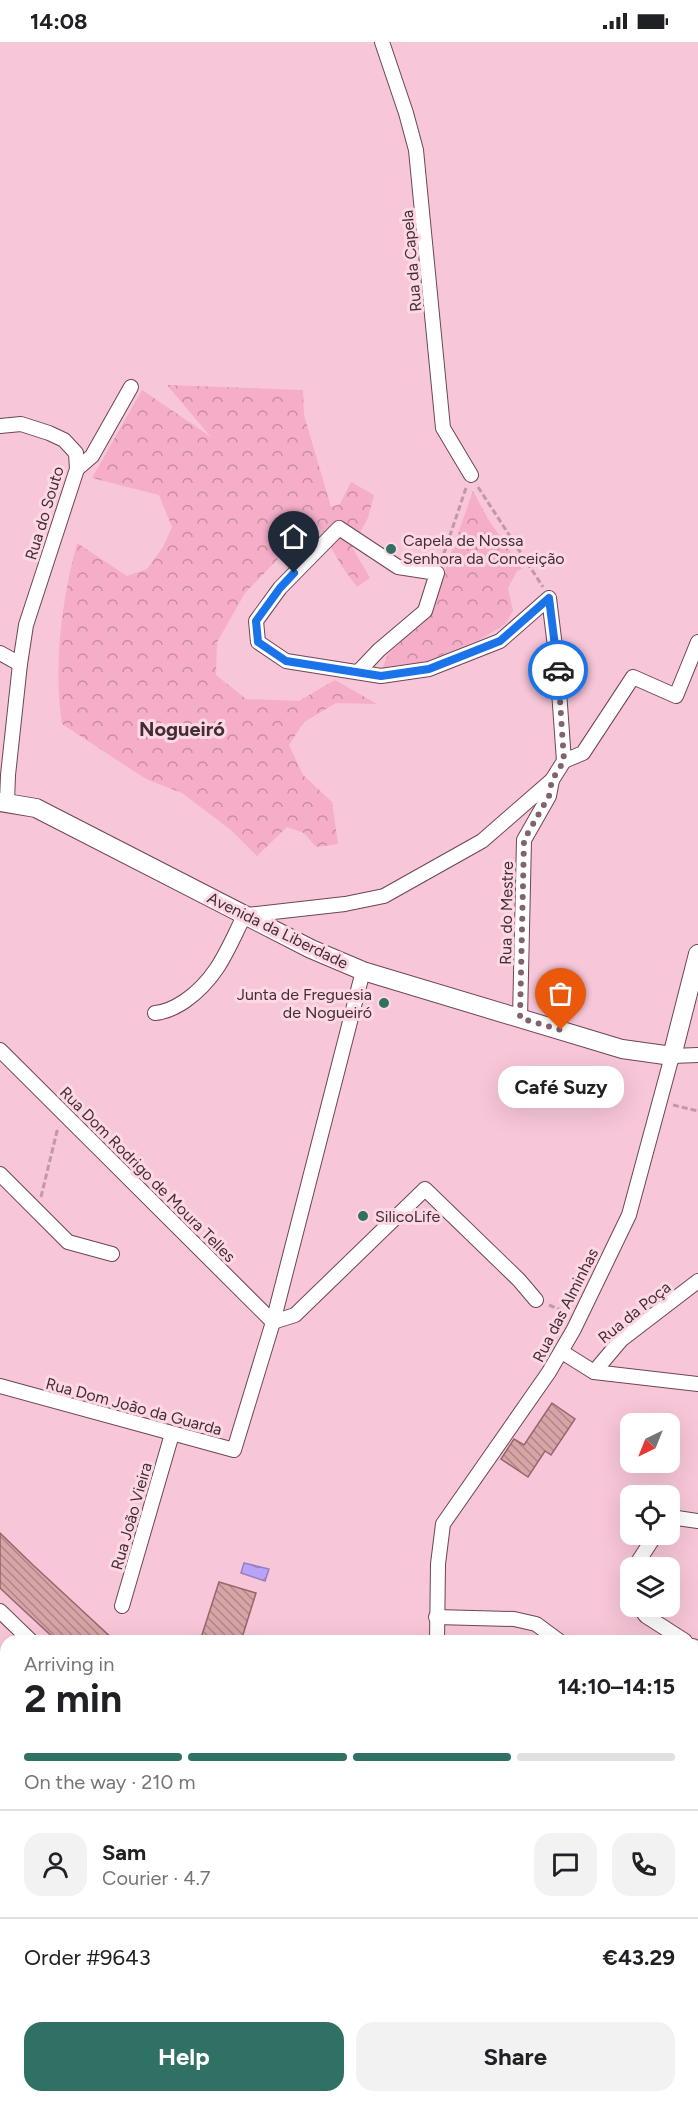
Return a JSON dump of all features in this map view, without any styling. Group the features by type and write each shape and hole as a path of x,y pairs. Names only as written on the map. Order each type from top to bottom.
{"street":[{"name":"Rua da Capela","path":"382,42 416,150 424,212 443,428 471,476"},
{"path":"77,470 92,456 131,387"},
{"name":"Rua do Souto","path":"0,426 21,424 64,440 76,453 77,470 26,625 4,773 3,802"},
{"path":"358,672 379,650 425,611 437,573 398,567 339,528 280,588 256,621 258,642 286,661 381,676 429,669 500,641 549,598"},
{"path":"549,598 557,663 564,761"},
{"path":"155,1013 170,1010 209,981 221,963 246,914 345,904 384,896 482,841 552,780 564,761 583,753 633,677 676,696 698,642"},
{"path":"0,653 20,664"},
{"name":"Rua do Mestre","path":"520,1018 524,840 549,796 552,780"},
{"name":"Avenida da Liberdade","path":"3,802 36,808 311,949 363,971 622,1049 658,1052 672,1056"},
{"path":"698,954 672,1056 698,1054"},
{"path":"363,971 273,1322 295,1316 425,1189 519,1280 536,1300"},
{"name":"Rua Dom Rodrigo de Moura Telles","path":"0,1050 273,1322"},
{"name":"Rua das Alminhas","path":"436,1635 438,1564 443,1524 562,1352 579,1318 629,1215 672,1056"},
{"path":"0,1174 68,1242 112,1254"},
{"name":"Rua da Poça","path":"594,1372 621,1340 698,1281"},
{"name":"Rua Dom João da Guarda","path":"0,1386 234,1450 273,1322"},
{"path":"562,1352 594,1372 698,1384"},
{"name":"Rua João Vieira","path":"122,1606 172,1434"},
{"path":"680,1518 698,1521"},
{"path":"0,1611 25,1635"},
{"path":"436,1617 514,1619 536,1624 551,1635"},
{"path":"648,1617 676,1635"}],"path":[{"path":"437,573 471,476"},
{"path":"471,476 549,598"},
{"path":"660,1101 698,1111"},
{"path":"38,1211 62,1111"},
{"path":"536,1300 579,1318"}],"green space":[{"path":"167,385 303,390 304,415 331,507 340,504 351,482 374,495 368,518 352,547 370,578 357,587 341,565 319,526 301,535 245,593 217,642 216,675 246,699 299,701 335,680 377,704 336,703 304,722 289,745 303,775 332,802 338,844 316,847 304,833 287,827 257,856 231,830 182,793 146,779 62,724 58,678 60,632 77,543 127,576 147,569 163,547 172,527 159,495 92,478 142,390 211,437"},
{"path":"473,491 488,519 522,569 517,571 508,588 513,611 505,624 481,639 422,663 382,669 388,654 434,608"}],"water":[{"path":"244,1563 269,1569 265,1581 241,1573"}],"building":[{"path":"552,1403 575,1419 551,1455 545,1451 528,1477 501,1459 514,1439 524,1445"},
{"path":"0,1533 109,1635 51,1635 0,1588"},
{"path":"219,1582 256,1593 243,1635 202,1635"}],"way so far":[{"path":"558,670 564,761 552,780 549,796 524,840 520,1018 561,1030"}],"place":[{"name":"Capela de Nossa Senhora da Conceição","path":"391,549"},
{"name":"Junta de Freguesia de Nogueiró","path":"384,1003"},
{"name":"Café Suzy","path":"561,1030"},
{"name":"SilicoLife","path":"363,1216"}],"district":[{"name":"Nogueiró","path":"182,729"}],"route":[{"path":"294,573 256,621 258,642 286,661 381,676 429,669 500,641 549,598 558,670"}]}
